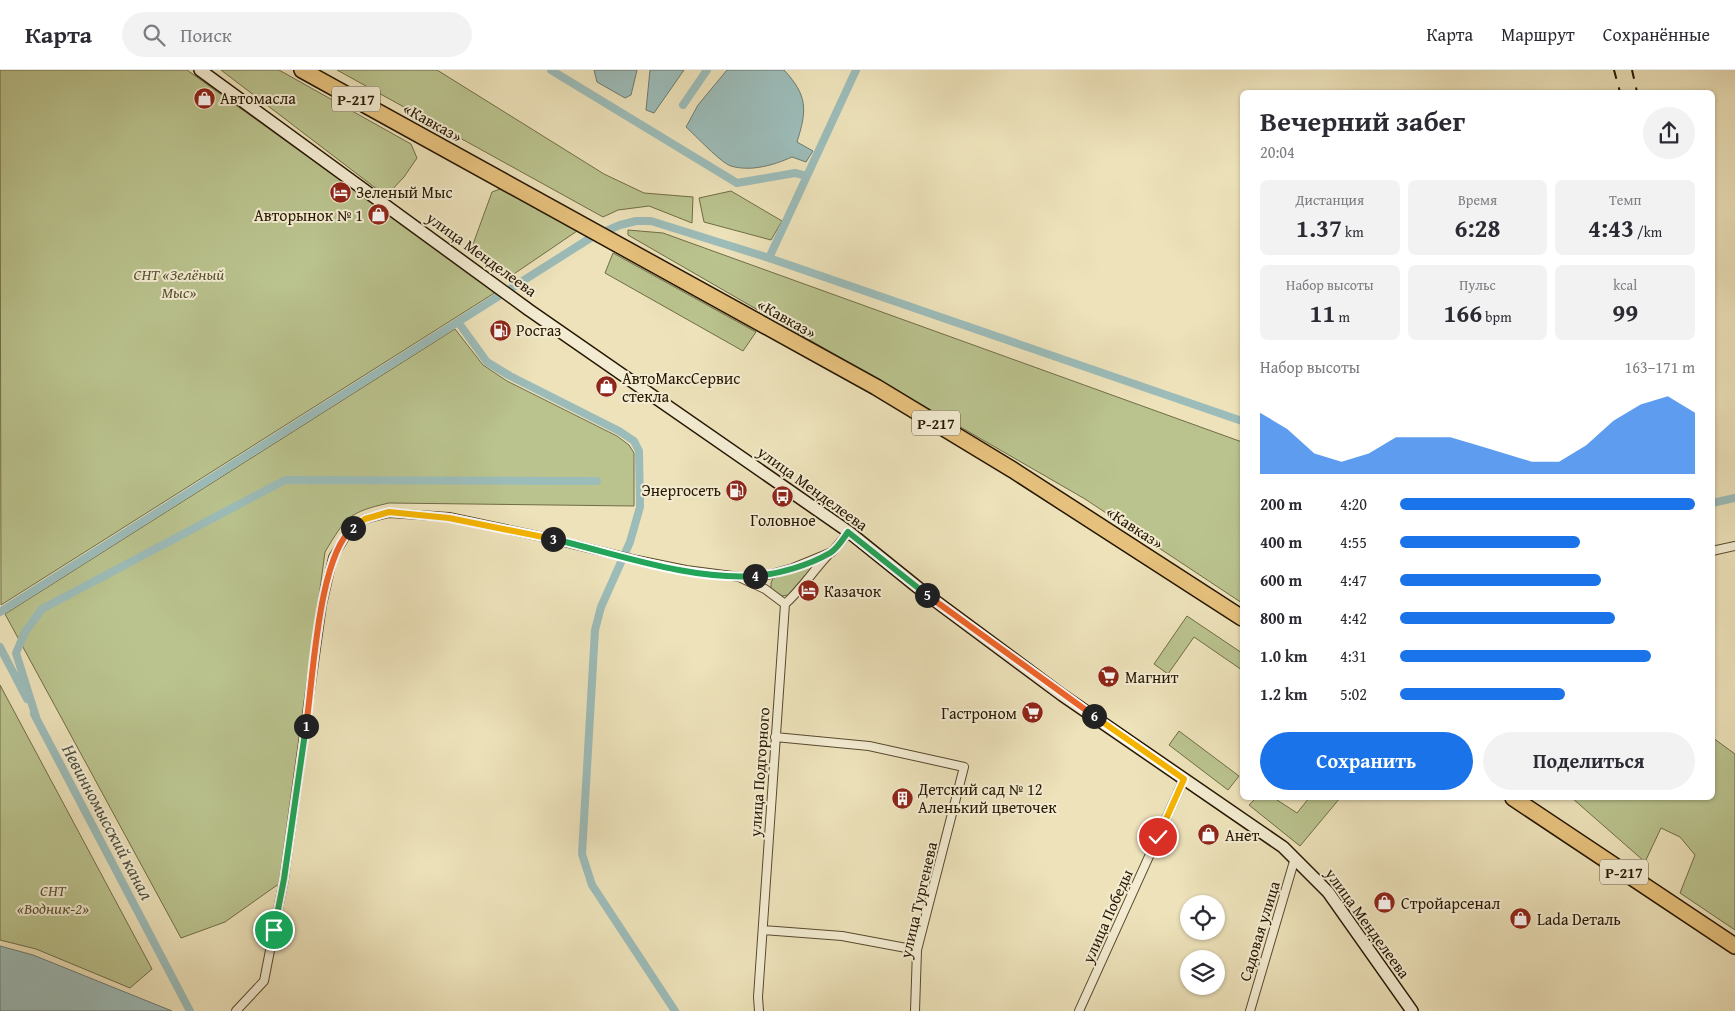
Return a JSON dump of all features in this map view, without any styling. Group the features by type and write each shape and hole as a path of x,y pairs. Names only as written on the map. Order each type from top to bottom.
{"highway":[{"name":"«Кавказ»","path":"302,70 583,223 876,387 1013,470 1240,617"},
{"name":"Р-217","path":"1516,800 1735,946"}],"main road":[{"name":"улица Менделеева","path":"200,70 529,310 848,532 926,594 1058,692 1295,858 1328,892 1412,1011"}],"street":[{"path":"236,1011 264,981 284,879 322,605 333,557 349,531 365,519 389,512 432,516 544,536 637,560 686,570 740,577 768,575 793,568 832,552"},
{"path":"740,577 765,589 784,604 797,593 811,573 832,552 848,532"},
{"path":"1715,550 1735,546"},
{"name":"улица Подгорного","path":"759,1011 762,930 784,604"},
{"name":"улица Тургенева","path":"775,737 869,746 964,767 917,950 915,1011"},
{"name":"улица Победы","path":"1079,1011 1184,779"},
{"name":"Садовая улица","path":"1250,1011 1295,858"},
{"path":"762,930 842,936 917,950"}],"green space":[{"name":"СНТ «Зелёный Мыс»","path":"0,70 187,70 496,292 1,605"},
{"path":"221,70 279,70 411,144 417,158 404,177 388,194 378,190"},
{"path":"337,70 437,70 604,174 644,193 693,197 692,223 649,206 618,210 603,217"},
{"path":"500,189 577,231 508,278 482,261 472,247 492,192"},
{"path":"731,191 782,221 771,240 704,222 699,198"},
{"path":"628,230 663,233 1240,441 1240,602 1085,499 628,235"},
{"path":"613,253 756,332 743,351 605,273"},
{"path":"455,329 483,365 507,381 617,436 629,445 634,453 634,506 389,503 357,513 344,523 325,552 280,883 225,922 181,938 5,614"},
{"path":"811,564 812,567 788,595 782,596 771,589 773,578"},
{"path":"1187,616 1240,652 1240,669 1194,637 1168,674 1154,664"},
{"name":"СНТ «Водник-2»","path":"0,685 152,969 130,988 36,949 0,940"},
{"path":"1179,731 1239,776 1228,790 1169,745"},
{"path":"1715,739 1735,754 1735,930 1680,893 1695,855 1680,837 1661,828 1645,862 1574,800 1715,800"},
{"path":"1254,800 1277,800 1297,813 1307,800 1338,800 1300,846 1249,805"}],"water":[{"path":"594,70 637,70 631,95 625,98 597,82"},
{"path":"650,70 684,70 654,113 646,110"},
{"path":"727,70 784,70 792,79 801,96 804,112 797,142 813,151 806,162 792,157 762,167 739,168 731,166 686,127 698,105"},
{"path":"0,946 33,955 172,1011 0,1011"}],"waterway":[{"path":"551,70 737,183 795,173 807,176"},
{"path":"683,105 707,70"},
{"path":"769,258 856,70"},
{"path":"0,612 592,237 620,225 636,221 651,221 769,258 1240,420"},
{"path":"458,322 487,362 510,376 619,431 634,441 639,451 640,507 630,542 601,607 595,630 582,854 592,885 675,1011"},
{"path":"36,717 16,653 25,632 42,609 285,480 597,481"},
{"path":"1715,502 1735,498"},
{"name":"Невинномысский канал","path":"0,647 27,699"},
{"name":"Невинномысский канал","path":"34,714 190,1011"}],"railway":[{"path":"1614,70 1619,90"},
{"path":"1632,70 1637,90"}],"place":[{"name":"Автомасла","path":"204,98"},
{"name":"Зеленый Мыс","path":"340,192"},
{"name":"Авторынок № 1","path":"379,215"},
{"name":"Росгаз","path":"500,330"},
{"name":"АвтоМаксСервис стекла","path":"606,387"},
{"name":"Энергосеть","path":"737,490"},
{"name":"Головное","path":"783,496"},
{"name":"Казачок","path":"808,591"},
{"name":"Магнит","path":"1109,677"},
{"name":"Гастроном","path":"1033,713"},
{"name":"Детский сад № 12 Аленький цветочек","path":"902,798"},
{"name":"Анет","path":"1209,835"},
{"name":"Стройарсенал","path":"1385,903"},
{"name":"Lada Dеталь","path":"1521,919"}],"route":[{"path":"274,930 284,879 322,605 333,557 349,531 365,519 389,512 449,518 544,536 637,560 686,570 740,577 768,575 793,568 832,552 848,532 926,594 1058,692 1184,779 1158,837"}]}
